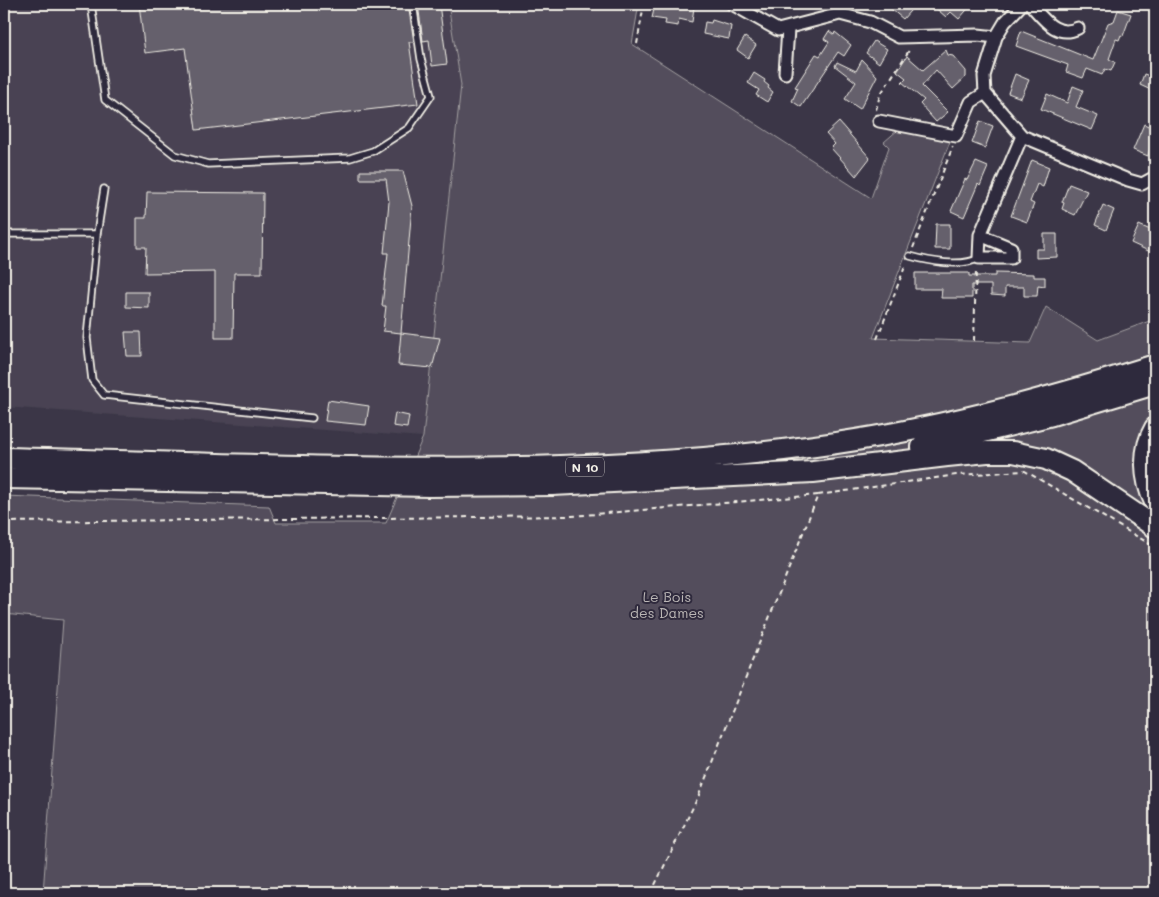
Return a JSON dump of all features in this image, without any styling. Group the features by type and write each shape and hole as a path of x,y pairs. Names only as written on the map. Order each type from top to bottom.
{"highway":[{"path":"960,419 1155,356"},
{"name":"N 10","path":"4,458 503,469 691,460 816,446 960,419 1084,388 1155,365"},
{"name":"N 10","path":"4,478 495,485 622,482 734,475 845,461 937,444 1052,415 1155,384"},
{"path":"1155,428 1148,447 1146,461 1149,488 1155,502"},
{"path":"734,475 813,472 955,455 1013,452 1046,459 1072,470 1155,527"}],"street":[{"path":"732,4 778,30 788,29 830,16 854,16 899,37 978,35 996,37"},
{"path":"1022,4 1005,22 996,37 984,76 985,93 1022,136 1128,180 1142,184 1155,177"},
{"path":"1030,4 1051,26 1062,32 1070,32 1078,28"},
{"path":"785,73 788,29"},
{"path":"879,121 956,136 971,102 985,93"},
{"path":"980,236 1011,248 1011,258 977,259 980,236 1022,136"}],"lane":[{"path":"91,4 105,100 176,155 208,164 350,158 373,151 409,128 431,96 421,59 413,4"},
{"path":"104,189 97,234 87,338 92,380 104,394 312,418"},
{"path":"4,234 97,234"},
{"path":"910,256 936,262 977,259"}],"path":[{"path":"636,44 644,4"},
{"path":"879,121 876,114 880,96 917,36"},
{"path":"877,338 956,136"},
{"path":"974,342 977,259"},
{"path":"4,522 572,516 818,495 956,475 1025,471 1155,547"},
{"path":"651,893 699,795 818,495"}],"shaded area":[{"path":"4,4 448,4 461,85 423,437 4,407"}],"green space":[{"name":"Le Bois des Dames","path":"448,4 639,4 632,44 871,198 889,147 884,142 899,129 951,139 873,338 1030,343 1046,307 1098,340 1155,319 1155,893 43,893 63,620 4,614 4,496 269,506 276,523 386,523 423,437 461,85"}],"building":[{"path":"139,4 408,4 414,42 409,42 418,104 196,130 185,48 145,53"},
{"path":"418,4 439,4 447,64 432,66 429,40 423,41"},
{"path":"662,4 694,7 692,22 679,19 678,26 665,24 666,20 652,18 655,5 661,7"},
{"path":"885,4 916,4 903,19"},
{"path":"931,4 972,4 959,19 951,12 946,17"},
{"path":"1118,10 1131,14 1123,36 1121,35 1119,40 1116,39 1109,59 1115,62 1111,71 1105,69 1102,75 1087,69 1083,78 1066,72 1068,65 1016,46 1021,31 1093,60 1108,23 1114,21"},
{"path":"712,20 731,26 729,39 703,34 705,22 711,23"},
{"path":"829,31 834,35 835,32 851,45 844,56 838,52 801,107 792,101 798,88 795,87 816,54 820,56 829,42 824,39"},
{"path":"745,37 756,45 748,58 737,50"},
{"path":"874,41 887,49 879,63 866,53"},
{"path":"946,50 948,55 953,56 966,71 966,77 953,89 936,70 922,86 948,112 936,122 920,104 924,100 902,82 906,78 897,71 907,56 923,70"},
{"path":"862,60 877,76 860,109 845,99 856,82 835,66 837,62 856,71"},
{"path":"754,73 765,80 764,82 769,86 768,88 773,92 767,102 756,95 759,90 748,83"},
{"path":"1015,74 1029,80 1021,98 1008,93"},
{"path":"1144,74 1155,78 1155,92 1140,85"},
{"path":"1073,86 1083,90 1076,107 1098,116 1092,130 1041,109 1047,94 1067,103"},
{"path":"980,121 993,126 985,148 972,143"},
{"path":"839,122 870,158 856,176 831,148 835,144 826,134"},
{"path":"1144,124 1155,129 1148,156 1133,150"},
{"path":"1032,160 1049,167 1043,187 1037,184 1030,202 1034,204 1027,222 1011,216"},
{"path":"976,162 988,167 980,186 978,184 964,217 951,211 965,179 967,180"},
{"path":"360,171 403,171 412,206 401,333 383,331 386,306 382,306 388,253 384,253 389,202 386,179 360,179"},
{"path":"1069,184 1087,191 1075,215 1062,209 1064,203 1062,202"},
{"path":"147,192 263,193 262,273 234,273 233,338 215,338 215,272 145,273 146,247 137,247 137,218 146,218"},
{"path":"1103,205 1114,210 1106,230 1095,225"},
{"path":"936,224 950,224 950,249 935,249"},
{"path":"1139,225 1155,232 1155,254 1131,243"},
{"path":"1044,234 1057,234 1057,257 1036,258 1036,249 1044,249"},
{"path":"915,273 969,273 969,276 995,276 995,273 1034,274 1034,277 1045,277 1045,286 1038,285 1037,296 1024,296 1024,287 1005,287 1005,296 991,295 991,285 972,285 972,298 941,298 942,289 915,289"},
{"path":"126,292 149,292 149,308 126,307"},
{"path":"125,332 141,332 142,356 127,356"},
{"path":"401,333 440,338 432,368 398,365"},
{"path":"328,400 369,406 366,425 325,421"},
{"path":"395,413 409,416 407,428 393,426"}]}
